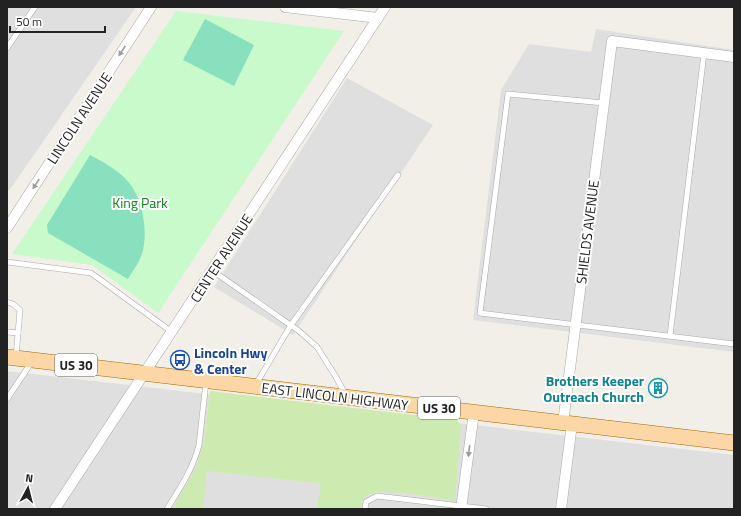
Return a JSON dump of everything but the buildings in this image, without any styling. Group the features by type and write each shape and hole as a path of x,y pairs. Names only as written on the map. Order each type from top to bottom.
{"main road":[{"name":"EAST LINCOLN HIGHWAY","path":"12,358 734,443"}],"street":[{"name":"LINCOLN AVENUE","path":"7,228 151,7"},
{"path":"285,7 378,18"},
{"name":"CENTER AVENUE","path":"55,509 385,7"},
{"name":"SHIELDS AVENUE","path":"561,509 576,325 612,41 704,53"},
{"path":"704,53 734,57"},
{"path":"462,508 474,412"}],"lane":[{"path":"7,48 35,7"},
{"path":"670,336 704,53"},
{"path":"604,103 508,94 480,313 734,344"},
{"path":"254,386 291,325 398,175"},
{"path":"7,262 91,273 172,332"},
{"path":"212,271 291,325 317,347 336,376 347,397"},
{"path":"7,302 13,304 20,310 18,334 12,358"},
{"path":"7,332 18,334"},
{"path":"7,399 32,360"},
{"path":"167,509 188,475 197,453 206,381"},
{"path":"365,509 366,502 377,496 462,508 486,509"}],"shaded area":[{"path":"7,7 136,7 9,191 7,190"},
{"path":"596,29 734,50 734,352 473,320 501,90 529,44 591,52"},
{"path":"347,78 433,125 293,335 214,287"},
{"path":"7,371 734,455 734,509 7,509"}],"green space":[{"name":"King Park","path":"176,11 344,31 158,313 92,265 12,254"},
{"path":"205,19 254,45 234,86 183,60"},
{"path":"90,155 107,164 122,175 130,184 139,201 144,221 144,243 139,261 128,279 48,233 47,225"},
{"path":"210,391 457,420 461,426 455,501 411,494 377,492 364,498 360,509 317,509 321,485 317,483 207,471 203,509 172,509 196,468 204,442"}],"place":[{"name":"Lincoln Hwy & Center","path":"180,360"},
{"name":"Brothers Keeper Outreach Church","path":"658,388"}]}
